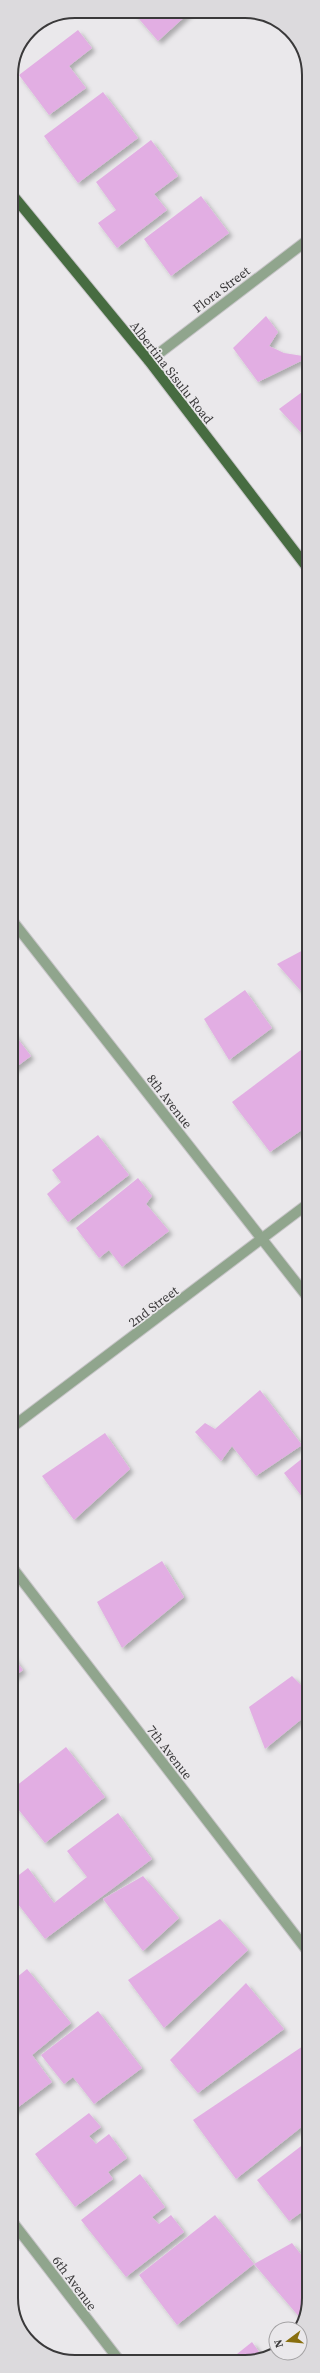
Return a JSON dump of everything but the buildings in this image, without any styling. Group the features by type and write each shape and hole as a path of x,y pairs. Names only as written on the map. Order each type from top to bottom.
{"main road":[{"name":"Albertina Sisulu Road","path":"18,202 148,361 302,561"}],"street":[{"name":"Flora Street","path":"148,361 302,244"},
{"name":"8th Avenue","path":"18,928 302,1290"},
{"name":"2nd Street","path":"18,1423 302,1208"},
{"name":"7th Avenue","path":"18,1575 302,1944"},
{"name":"6th Avenue","path":"18,2229 115,2355"}]}
